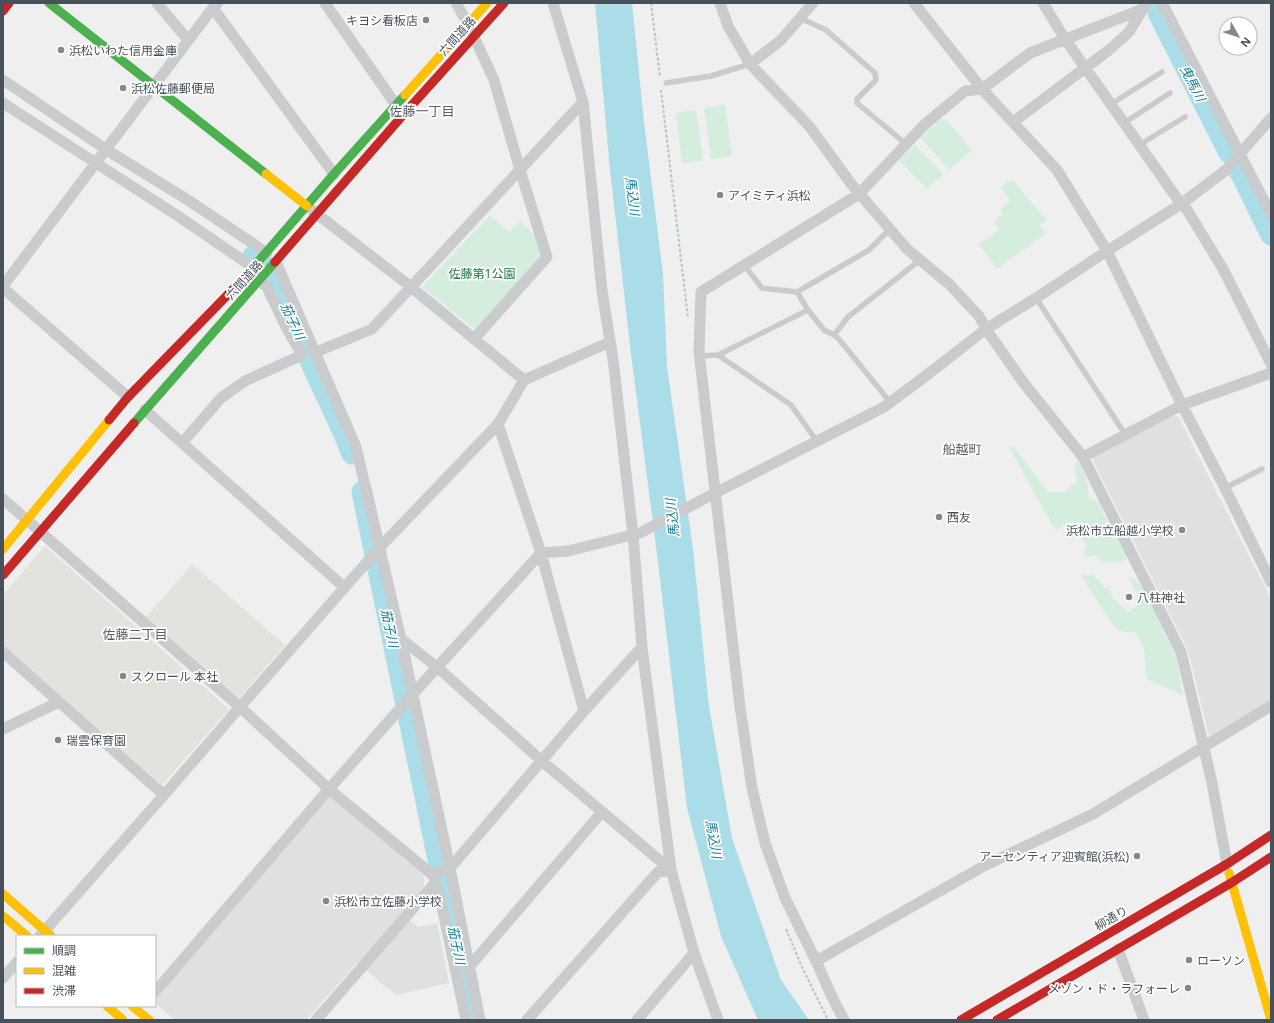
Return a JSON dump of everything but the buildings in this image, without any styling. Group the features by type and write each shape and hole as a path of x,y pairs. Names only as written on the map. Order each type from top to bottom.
{"street":[{"path":"3,11 9,3"},
{"path":"49,3 411,287 524,380"},
{"path":"157,3 188,40"},
{"path":"325,3 396,105"},
{"path":"456,3 474,36 494,80 547,257 474,339"},
{"name":"六間道路","path":"3,550 128,397 254,268 334,174 487,3"},
{"name":"六間道路","path":"3,575 403,115 504,3"},
{"path":"553,3 583,102 602,291 636,534 642,647 671,870 694,952 717,1019"},
{"path":"720,3 728,26 750,64 810,127 859,194 907,249 949,284 979,316 986,329 1024,382 1083,457 1182,652 1204,747 1231,883 1271,1020"},
{"path":"750,64 781,40 813,3"},
{"path":"914,3 982,89 1057,170 1107,251 1271,582"},
{"path":"1043,3 1139,145 1181,204 1186,208 1223,269 1271,364"},
{"path":"1162,3 1271,214"},
{"path":"128,397 3,287 107,150 153,85 215,5 334,174"},
{"path":"1013,122 1109,50 1129,32 1145,6"},
{"path":"844,1020 785,898 766,843 752,788 712,494 700,356 701,292 859,194 924,125 965,91 982,89 1030,53 1145,6"},
{"path":"3,80 107,150 191,202 267,253"},
{"path":"316,352 372,329 583,102"},
{"path":"3,103 178,216 254,268"},
{"path":"156,991 397,711 540,554 568,552 636,534 816,440 884,407 986,329 1181,204 1226,170 1241,155 1271,118"},
{"path":"276,262 356,447 401,639 450,868 480,1020"},
{"path":"182,443 221,398 245,381 302,355 285,326 267,287 260,280"},
{"path":"3,894 45,934 344,587 498,424 524,380 610,342"},
{"path":"1083,457 1182,405 1271,373"},
{"path":"145,410 344,587"},
{"path":"498,424 540,554 584,711"},
{"path":"3,499 240,707 329,789 435,877 466,1020"},
{"path":"401,639 437,667 542,761 671,870"},
{"path":"316,1020 435,877 450,868 584,711 642,647"},
{"path":"3,652 164,795"},
{"path":"3,729 59,702"},
{"path":"816,961 984,866 1093,814 1271,706"},
{"path":"470,966 602,812"},
{"name":"柳通り","path":"961,1020 1227,864 1271,836"},
{"path":"1004,1018 1231,883 1271,857"},
{"path":"527,1020 658,872 671,870"},
{"path":"3,916 26,935"},
{"path":"1118,949 1144,1020"},
{"path":"637,1020 694,952"},
{"path":"3,978 16,963"},
{"path":"108,1007 123,1020"},
{"path":"138,1008 149,1020"}],"lane":[{"path":"800,18 826,30 875,73 876,80 857,99 857,103 906,144"},
{"path":"663,82 711,76 750,64"},
{"path":"1111,104 1162,72"},
{"path":"1124,123 1170,93"},
{"path":"1139,145 1184,117"},
{"path":"744,265 762,288 797,292 869,250 890,230"},
{"path":"834,335 848,317 920,260"},
{"path":"797,292 808,310 824,330 838,338 890,402"},
{"path":"1036,298 1125,434"},
{"path":"700,356 718,355 808,310"},
{"path":"718,355 791,405 816,440"},
{"path":"1225,488 1262,469"}],"path":[{"path":"651,3 663,82"},
{"path":"661,90 689,325"}],"shaded area":[{"name":"浜松市立船越小学校","path":"1171,416 1178,416 1271,599 1271,702 1211,737 1209,736 1188,650 1093,461 1095,455"},
{"path":"45,546 229,709 162,785 3,645 3,595"},
{"path":"192,564 285,645 239,698 146,617"},
{"name":"浜松市立佐藤小学校","path":"330,794 424,876 424,889 402,913 418,927 437,923 449,983 396,995 357,963 306,1020 175,1020 156,1004 156,999"}],"green space":[{"path":"725,105 732,156 711,159 704,108"},
{"path":"696,110 703,161 682,163 676,113"},
{"path":"941,119 946,120 972,150 949,170 920,137"},
{"path":"915,145 943,174 927,189 899,160"},
{"path":"1013,180 1046,220 1040,226 1046,233 997,269 979,244 1000,229 994,222 1003,214 1000,209 1010,200 1000,187"},
{"name":"佐藤第1公園","path":"490,215 509,232 520,221 538,238 543,257 477,331 422,287"},
{"path":"1008,446 1013,446 1048,492 1064,492 1077,482 1075,466 1077,459 1086,478 1088,498 1099,502 1107,522 1095,527 1102,531 1118,533 1130,557 1120,562 1102,562 1096,556 1086,557 1083,553 1087,546 1072,521 1055,530"},
{"path":"1080,574 1088,576 1093,574 1105,588 1109,588 1113,599 1129,612 1137,606 1137,594 1128,578 1135,579 1148,593 1164,634 1176,655 1183,696 1146,678 1144,648 1136,633 1119,631 1112,624"}],"water":[{"name":"馬込川","path":"595,3 632,3 644,122 663,274 667,367 693,549 709,706 732,838 781,980 809,1020 758,1020 721,936 687,808 657,554 631,354 610,170"}],"waterway":[{"name":"曳馬川","path":"1158,13 1229,153"},
{"name":"曳馬川","path":"1239,170 1271,235"},
{"name":"茄子川","path":"253,256 266,268 276,285 352,454"},
{"name":"茄子川","path":"362,492 472,1020"}],"traffic: fast":[{"path":"49,3 266,174"},
{"path":"244,278 405,95"},
{"path":"134,423 275,262"}],"traffic: slow":[{"path":"405,95 487,3"},
{"path":"266,174 307,206"},
{"path":"3,549 109,420"},
{"path":"1229,873 1271,1020"},
{"path":"3,894 50,935"},
{"path":"3,916 26,935"},
{"path":"108,1007 123,1020"},
{"path":"133,1007 149,1020"}],"traffic: jam":[{"path":"3,11 9,3"},
{"path":"275,262 403,115 504,3"},
{"path":"109,420 128,397 244,278"},
{"path":"3,575 134,423"},
{"path":"961,1020 1227,864 1271,835"},
{"path":"997,1020 1231,883 1271,857"}],"place":[{"name":"キヨシ看板店","path":"426,20"},
{"name":"浜松いわた信用金庫","path":"61,50"},
{"name":"浜松佐藤郵便局","path":"123,88"},
{"name":"アイミティ浜松","path":"720,195"},
{"name":"西友","path":"939,517"},
{"name":"浜松市立船越小学校","path":"1182,530"},
{"name":"八柱神社","path":"1129,597"},
{"name":"スクロール 本社","path":"123,676"},
{"name":"瑞雲保育園","path":"58,740"},
{"name":"アーセンティア迎賓館(浜松)","path":"1137,856"},
{"name":"浜松市立佐藤小学校","path":"326,901"},
{"name":"ローソン","path":"1189,960"},
{"name":"メゾン・ド・ラフォーレ","path":"1188,988"}],"district":[{"name":"佐藤一丁目","path":"422,111"},
{"name":"船越町","path":"962,449"},
{"name":"佐藤二丁目","path":"135,634"}]}
